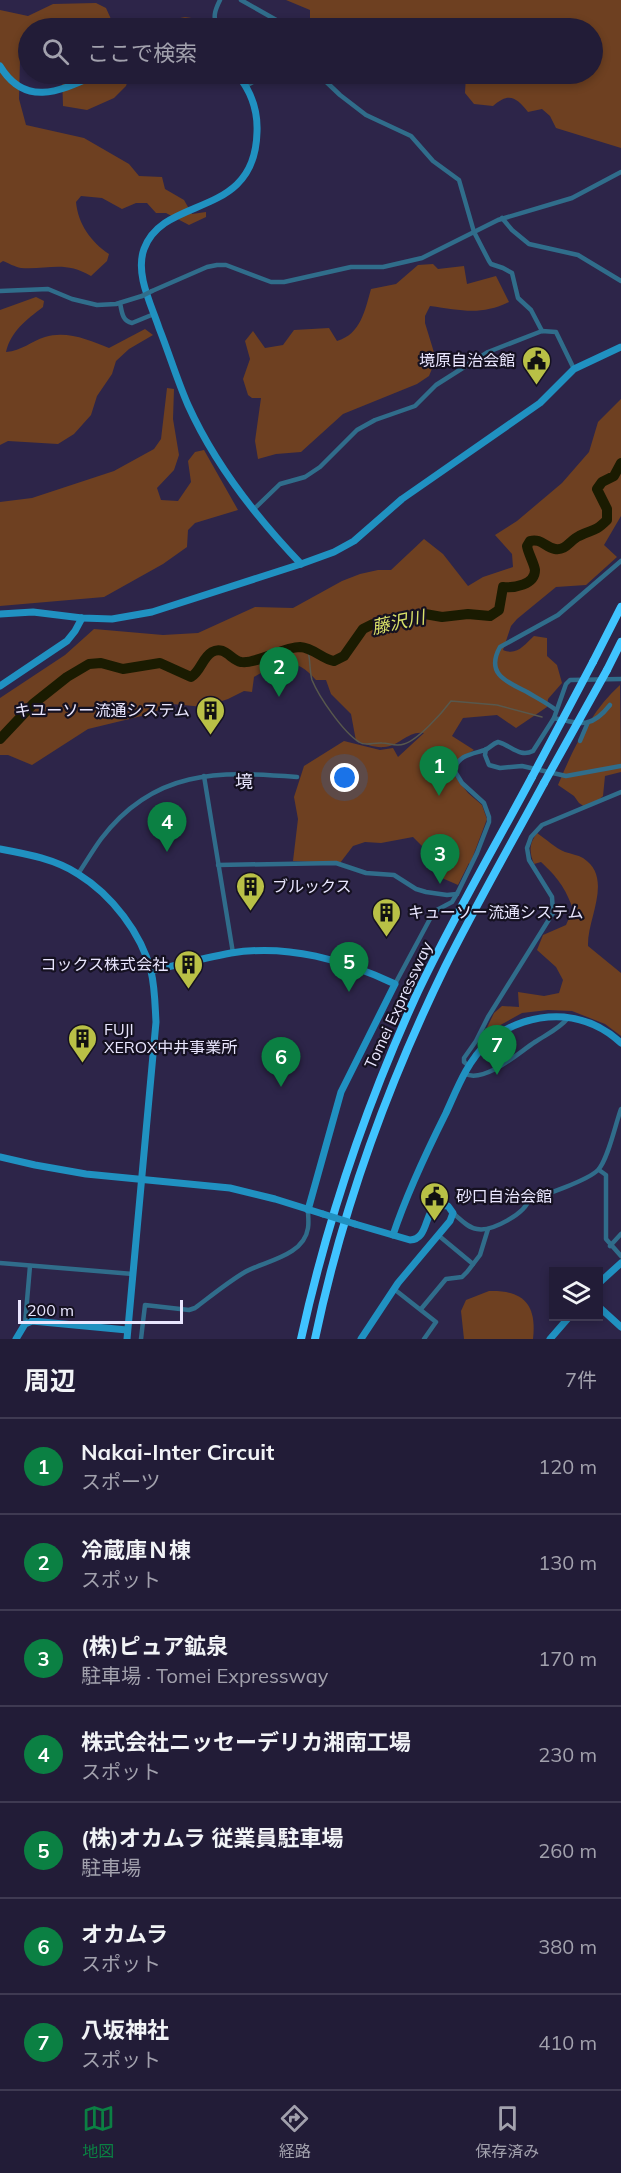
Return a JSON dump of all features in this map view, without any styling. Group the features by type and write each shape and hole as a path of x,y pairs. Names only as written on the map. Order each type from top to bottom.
{"highway":[{"name":"Tomei Expressway","path":"301,1339 334,1208 384,1069 449,931 621,607"},
{"name":"Tomei Expressway","path":"315,1339 357,1179 410,1043 445,967 621,642"}],"street":[{"path":"214,18 214,12 220,0"},
{"path":"241,0 273,18"},
{"path":"0,66 6,76 21,87 43,93 56,92 75,84"},
{"path":"249,84 246,86 255,108 257,140 252,160 243,177 221,198 163,223 151,235 144,248 141,272 154,314 195,420 252,511 301,564"},
{"path":"328,84 366,116 411,136 433,162 459,180 474,232 491,264 512,273 518,298 531,310 542,331"},
{"path":"0,291 48,289 72,299 97,305 120,303 142,296 207,267 217,265 226,265 271,282 284,282 351,267 384,267 422,258 502,218 572,198 621,172"},
{"path":"502,218 512,230 530,244 578,255 621,281"},
{"path":"120,303 123,316 128,322 132,323 154,314"},
{"path":"252,511 280,484 304,477 320,467 357,430 366,424 415,406 436,385 488,352 542,331 556,332 574,369"},
{"path":"0,614 33,612 82,618 129,617 152,612 334,552 354,541 402,499 540,403 574,369 621,347"},
{"path":"556,710 502,679 496,667 496,654 500,647 558,615 583,596 621,561"},
{"path":"0,686 68,641 82,618"},
{"path":"141,1339 145,1305 189,1310 195,1308 244,1273 285,1255 306,1235 309,1227 308,1210 341,1092 431,917 435,911 452,902 457,894 477,854 489,817 484,803 462,783 454,770 456,764 472,752 486,749 498,742 520,754 533,751 554,718 566,684 570,680 621,680"},
{"path":"554,718 588,722 599,718 610,705"},
{"path":"580,741 588,722"},
{"path":"486,749 486,760 493,767 522,766 566,776 621,765"},
{"path":"78,874 101,838 130,809 168,786 204,776 230,773 297,777"},
{"path":"204,776 233,953"},
{"path":"469,1066 464,1062 464,1058 553,913 552,897 529,860 527,848 531,837 542,825 621,792"},
{"path":"0,849 41,858 78,874 112,902 127,921 145,954 151,971 156,1022 127,1339"},
{"path":"218,866 336,863 366,873 394,875 416,889 426,892 457,894"},
{"path":"151,971 233,953 264,951 327,957 363,969 395,984"},
{"path":"393,1235 405,1198 465,1074 489,1042 506,1029 526,1021 539,1018 568,1018 590,1023 621,1043"},
{"path":"465,1074 468,1076 481,1074 507,1063 560,1027 568,1018"},
{"path":"0,1156 86,1174 230,1188 410,1240 419,1238 422,1234 429,1212 436,1205 447,1206 472,1228 488,1229 521,1212 530,1199 560,1190 599,1170 616,1130 621,1109"},
{"path":"599,1170 606,1175 605,1234 610,1246 621,1256"},
{"path":"361,1339 394,1289 450,1221 453,1213"},
{"path":"421,1309 446,1279 462,1276 480,1256 488,1229"},
{"path":"610,1246 621,1234"},
{"path":"438,1236 473,1264"},
{"path":"0,1263 133,1274"},
{"path":"603,1279 621,1263"},
{"path":"16,1339 25,1324 30,1266"},
{"path":"394,1289 436,1322 424,1339"},
{"path":"603,1311 621,1327"},
{"path":"25,1324 32,1321 127,1330"},
{"path":"550,1339 566,1321"}],"shaded area":[{"path":"286,0 621,0 621,148 556,128 550,116 542,109 528,112 512,98 504,99 493,106 474,104 465,93 465,84 603,84 603,18 310,18 310,10"},
{"path":"96,3 106,8 110,18 18,18 19,99 26,125 84,138 129,164 139,176 162,177 165,189 184,200 192,214 206,212 206,217 189,225 166,213 156,213 147,203 136,203 122,209 102,198 81,196 76,202 79,218 91,238 109,254 107,261 91,276 72,268 21,268 3,261 0,263 0,10 28,16 53,4"},
{"path":"62,84 127,84 114,98 87,110 63,106"},
{"path":"433,264 438,269 464,266 467,284 496,276 509,302 479,310 430,306 425,316 425,323 436,359 429,376 417,384 343,414 301,452 276,454 258,459 255,441 261,398 252,398 248,395 243,379 250,359 245,341 253,331 265,348 283,345 294,330 329,328 337,341 345,338 357,327 371,289 396,284 418,265"},
{"path":"36,297 44,301 43,307 15,332 6,352 17,350 53,335 78,337 109,348 145,329 153,335 129,349 116,361 112,374 97,396 91,415 74,434 58,444 8,441 0,445 0,310"},
{"path":"167,388 174,389 173,419 179,455 174,470 157,488 161,500 178,501 191,482 188,461 195,452 204,450 238,510 195,523 188,530 187,547 163,564 104,597 0,606 0,502 32,498 114,471 154,449 161,439"},
{"path":"621,399 621,516 604,545 617,557 586,585 556,587 511,626 503,650 516,651 534,636 547,638 547,656 557,665 562,683 548,699 547,707 516,728 497,715 463,718 452,736 474,750 456,761 450,770 468,793 482,805 487,819 470,864 458,885 442,878 427,864 430,854 413,837 381,843 365,842 353,846 340,863 293,861 298,819 294,797 304,766 344,741 380,750 393,748 398,757 424,733 414,734 384,747 356,741 351,714 331,694 326,680 316,680 308,672 293,664 278,665 254,677 252,692 244,691 204,707 172,704 150,714 88,729 32,765 8,755 0,755 0,698 65,655 94,629 163,635 198,633 255,607 293,608 342,581 360,574 391,570 424,539 443,554 468,586 483,577 513,567 512,554 495,535 517,521 562,483 589,452 598,422"},
{"path":"620,685 621,772 605,776 603,796 595,803 585,807 558,785 577,744 592,719"},
{"path":"537,833 561,850 583,858 592,866 597,876 597,899 588,946 621,973 621,1036 605,1024 572,1011 548,1010 522,1013 484,1034 494,1013 502,1006 519,1007 518,992 544,996 559,993 563,980 556,967 537,950 543,935 566,925 573,909 564,888 556,878 541,862 534,864 531,848"},
{"path":"489,1291 511,1293 525,1302 533,1317 533,1339 464,1339 461,1311 466,1300"}],"waterway":[{"name":"藤沢川","path":"0,739 33,704 67,677 89,664 101,663 123,669 160,663 191,677 206,658 216,650 224,652 237,661 247,662 300,647 310,649 334,661 344,656 363,629 373,624 389,623 425,614 442,617 468,614 490,616 499,610 503,587 513,587 532,579 535,570 527,546 530,541 537,541 559,549 599,527 607,520 607,509 597,489 602,482 614,476 621,463"},
{"path":"307,648 312,680 320,695 332,714 353,737 362,743 404,744 429,726 451,701 497,705 542,717"}],"place":[{"name":"境原自治会館","path":"536,386"},
{"name":"冷蔵庫Ｎ棟","path":"279,697"},
{"name":"キユーソー流通システム","path":"211,736"},
{"name":"Nakai-Inter Circuit","path":"439,796"},
{"name":"株式会社ニッセーデリカ湘南工場","path":"167,852"},
{"name":"(株)ピュア鉱泉","path":"440,884"},
{"name":"ブルックス","path":"251,912"},
{"name":"キューソー流通システム","path":"387,938"},
{"name":"コックス株式会社","path":"189,990"},
{"name":"(株)オカムラ 従業員駐車場","path":"349,992"},
{"name":"FUJI XEROX中井事業所","path":"83,1064"},
{"name":"八坂神社","path":"497,1075"},
{"name":"オカムラ","path":"281,1087"},
{"name":"砂口自治会館","path":"435,1222"}],"district":[{"name":"境","path":"244,781"}]}
